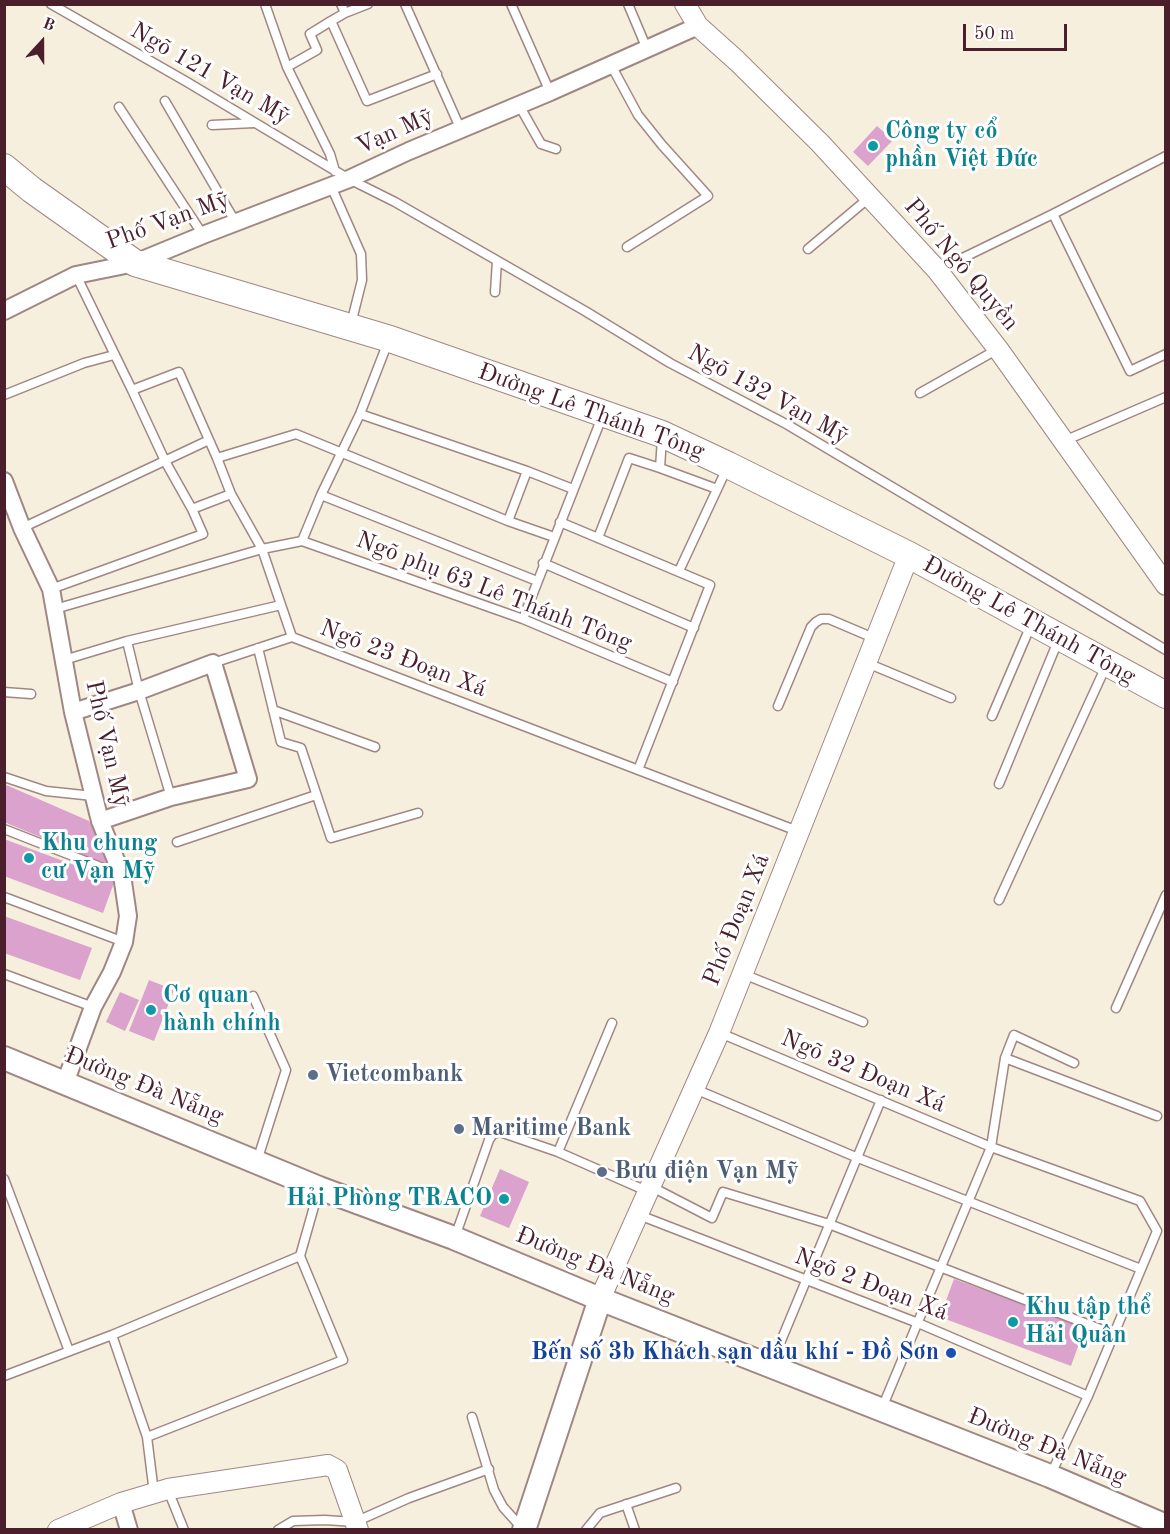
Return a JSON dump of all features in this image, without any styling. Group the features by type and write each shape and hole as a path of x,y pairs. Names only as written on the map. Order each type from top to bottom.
{"main road":[{"name":"Đường Lê Thánh Tông","path":"4,167 32,190 135,263 390,339 662,434 909,555 1166,695"},
{"name":"Đường Đà Nẵng","path":"4,1058 319,1188 454,1238 600,1299 1050,1476 1159,1523"},
{"path":"524,1529 600,1299"}],"street":[{"name":"Phố Ngô Quyền","path":"685,4 698,26 820,143 937,270 998,349 1166,585"},
{"path":"461,130 698,26"},
{"name":"Vạn Mỹ","path":"338,178 461,130"},
{"name":"Phố Vạn Mỹ","path":"4,310 76,275 135,263 236,223 338,178"},
{"name":"Phố Vạn Mỹ","path":"4,481 22,528 51,589 73,712 93,796 100,821 122,875 129,916 124,942 112,972 93,1007 64,1083"},
{"name":"Phố Đoạn Xá","path":"600,1299 719,1033 909,555"},
{"path":"73,712 139,691 213,663 248,779 171,797 100,821"},
{"path":"58,1530 121,1503 161,1491 328,1465 336,1470 356,1526"},
{"path":"121,1503 129,1530"}],"lane":[{"name":"Ngõ 121 Vạn Mỹ","path":"51,4 255,123 338,178"},
{"path":"265,4 287,67 330,154 361,254 362,280 350,327"},
{"path":"287,67 317,50 310,34 331,21 343,9 368,4"},
{"path":"405,4 461,130"},
{"path":"511,4 550,92"},
{"path":"628,4 647,49"},
{"path":"331,21 367,101 437,74"},
{"path":"611,65 638,115 708,196 627,247"},
{"path":"165,102 236,223"},
{"path":"519,105 541,144 556,149"},
{"path":"118,107 203,235"},
{"path":"212,125 255,123"},
{"path":"937,270 1166,156"},
{"name":"Ngõ 132 Vạn Mỹ","path":"338,178 395,202 670,363 788,425 1166,650"},
{"path":"808,249 870,196"},
{"path":"1053,214 1130,371 1166,354"},
{"path":"495,292 497,261"},
{"path":"51,589 203,534 165,461 76,275"},
{"path":"55,609 262,549 302,542 340,453 360,414 390,339"},
{"path":"920,393 998,349"},
{"path":"4,395 84,363 114,354"},
{"name":"Ngõ 23 Đoạn Xá","path":"132,390 179,372 218,458 231,495 262,549 292,637 800,832"},
{"path":"1064,441 1166,397"},
{"path":"360,414 573,489"},
{"path":"523,619 603,414"},
{"path":"218,458 296,434 508,521 554,537"},
{"path":"660,468 662,434"},
{"path":"22,528 209,440"},
{"path":"598,538 629,458 717,489"},
{"path":"679,571 728,465"},
{"path":"508,521 527,471"},
{"path":"192,509 231,495"},
{"path":"321,495 537,581"},
{"path":"560,522 710,585 638,770"},
{"name":"Ngõ phụ 63 Lê Thánh Tông","path":"302,542 523,619 673,682"},
{"path":"543,563 693,628"},
{"path":"64,660 127,641 281,605"},
{"path":"778,706 811,627 816,622 829,619 876,639"},
{"path":"992,716 1032,623"},
{"path":"213,663 292,637"},
{"path":"999,784 1060,638"},
{"path":"127,641 139,691 171,797"},
{"path":"258,648 281,742 301,748 331,838 418,813"},
{"path":"867,663 951,698"},
{"path":"999,900 1107,663"},
{"path":"4,692 31,694"},
{"path":"273,710 375,747"},
{"path":"4,777 46,790 93,796"},
{"path":"177,842 316,795"},
{"path":"4,829 122,875"},
{"path":"1116,1008 1166,895"},
{"path":"4,897 124,942"},
{"path":"4,974 93,1007"},
{"path":"742,974 863,1022"},
{"path":"253,996 286,1070 257,1161"},
{"path":"558,1152 612,1023"},
{"name":"Ngõ 32 Đoạn Xá","path":"719,1033 991,1147 1140,1201 1157,1231 1141,1269"},
{"path":"882,1409 991,1147 1005,1058 1014,1035 1074,1064"},
{"path":"1005,1058 1157,1116"},
{"path":"695,1089 858,1158 1141,1269 1088,1396 1050,1476"},
{"path":"770,1365 881,1100"},
{"path":"454,1238 489,1140 493,1134 500,1132 558,1152 712,1218 723,1192 829,1224 1113,1334"},
{"path":"4,1179 69,1351"},
{"path":"147,1437 343,1359 300,1256 319,1188"},
{"name":"Ngõ 2 Đoạn Xá","path":"639,1215 918,1323 1088,1396"},
{"path":"4,1376 112,1335 300,1256"},
{"path":"112,1335 147,1437 161,1491 184,1530"},
{"path":"472,1417 494,1490 503,1507 524,1529"},
{"path":"278,1530 293,1521 325,1520 356,1526 409,1498 489,1469"},
{"path":"586,1530 600,1513 676,1488"},
{"path":"626,1504 635,1530"}],"building":[{"name":"Công ty cổ phần Việt Đức","path":"877,126 893,140 868,166 853,152"},
{"name":"Khu chung cư Vạn Mỹ","path":"4,784 89,821 113,867 4,822"},
{"name":"Khu chung cư Vạn Mỹ","path":"4,839 115,880 103,913 4,876"},
{"name":"Khu chung cư Vạn Mỹ","path":"4,916 92,948 80,980 4,953"},
{"name":"Cơ quan hành chính","path":"149,980 174,990 154,1041 129,1031"},
{"path":"120,992 139,1000 125,1031 106,1022"},
{"name":"Hải Phòng TRACO","path":"500,1169 529,1182 509,1228 480,1216"},
{"name":"Khu tập thể Hải Quân","path":"954,1279 1085,1327 1071,1366 940,1317"}],"place":[{"name":"Công ty cổ phần Việt Đức","path":"873,146"},
{"name":"Khu chung cư Vạn Mỹ","path":"29,858"},
{"name":"Cơ quan hành chính","path":"151,1010"},
{"name":"Vietcombank","path":"313,1075"},
{"name":"Maritime Bank","path":"459,1129"},
{"name":"Bưu điện Vạn Mỹ","path":"602,1172"},
{"name":"Hải Phòng TRACO","path":"504,1199"},
{"name":"Khu tập thể Hải Quân","path":"1013,1322"},
{"name":"Bến số 3b Khách sạn dầu khí - Đồ Sơn","path":"951,1353"}]}
